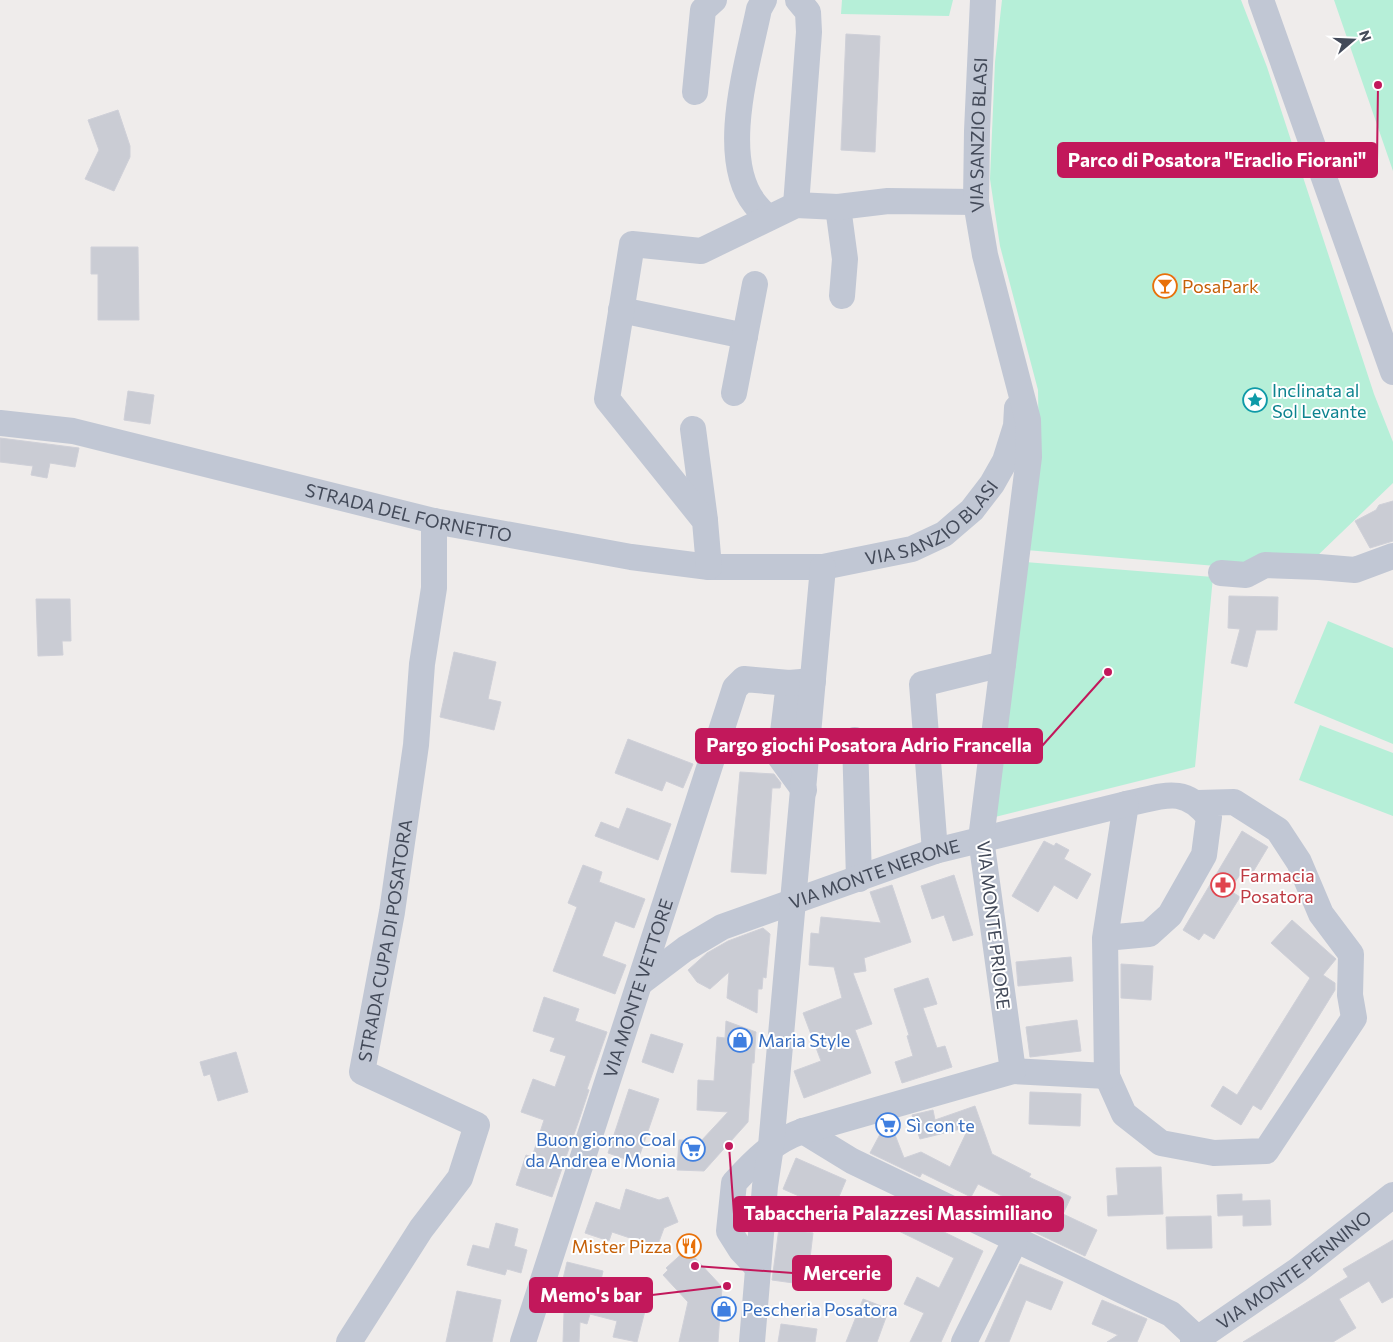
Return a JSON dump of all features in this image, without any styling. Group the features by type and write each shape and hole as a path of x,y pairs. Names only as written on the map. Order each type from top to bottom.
{"street":[{"path":"695,92 703,10 714,0"},
{"path":"764,0 759,9 744,87 737,135 737,157 744,183 754,204 768,218"},
{"path":"796,205 809,32 808,12 798,0"},
{"name":"VIA SANZIO BLASI","path":"983,0 976,202 986,256 1028,420 1029,456 1014,571"},
{"path":"1261,0 1393,372"},
{"path":"705,521 607,399 632,244 701,251 796,205 838,207 888,201 976,202"},
{"path":"838,207 845,259 842,296"},
{"path":"734,393 755,284"},
{"path":"621,310 745,336"},
{"name":"VIA SANZIO BLASI","path":"823,567 912,549 944,534 972,510 992,484 1005,461 1016,426 1018,385"},
{"name":"STRADA DEL FORNETTO","path":"0,423 73,431 434,521 631,557 709,567 823,567"},
{"path":"693,429 709,567"},
{"name":"STRADA CUPA DI POSATORA","path":"349,1342 420,1229 460,1178 477,1125 362,1072 392,912 416,745 422,664 434,588 434,521"},
{"path":"1221,573 1246,575 1265,565 1320,566 1355,570 1393,556"},
{"path":"752,1342 765,1186 771,1146 804,790 801,682 823,567"},
{"name":"VIA MONTE PRIORE","path":"1013,1070 981,839 1014,571"},
{"path":"935,851 922,684 1003,664"},
{"name":"VIA MONTE VETTORE","path":"523,1342 734,688 744,679 801,682"},
{"path":"856,740 859,879"},
{"name":"VIA MONTE NERONE","path":"640,983 685,949 722,927 935,851 1126,804 1176,794 1198,803"},
{"path":"1126,804 1114,938 1107,1076 1124,1114 1161,1143 1214,1153 1266,1151 1354,1018 1350,995 1350,954 1322,914 1299,862 1278,830 1234,802 1198,803"},
{"path":"1114,938 1149,934 1170,915 1204,855 1209,817 1198,803"},
{"path":"771,1146 785,1137 803,1131 1013,1070 1107,1076"},
{"path":"803,1131 852,1161 1015,1241 1171,1314 1195,1340"},
{"name":"VIA MONTE PENNINO","path":"1195,1340 1298,1270 1393,1195"},
{"path":"964,1342 1015,1241"}],"green space":[{"path":"842,0 953,0 949,16 841,14"},
{"path":"1002,0 1241,0 1267,67 1374,394 1393,442 1393,483 1315,558 1240,568 1026,550 1039,449 1038,390 1000,246 990,179 995,62"},
{"path":"1334,0 1393,0 1393,171"},
{"path":"1025,562 1213,577 1195,767 995,817"},
{"path":"1328,621 1393,648 1393,744 1294,703"},
{"path":"1320,725 1393,753 1393,816 1299,780"}],"building":[{"path":"846,34 880,36 875,152 841,150"},
{"path":"118,110 130,146 130,157 114,191 85,179 99,150 88,120"},
{"path":"91,247 138,247 139,320 98,320 98,274 91,274"},
{"name":"PosaPark","path":"1164,276 1176,277 1173,288 1165,295 1156,283"},
{"path":"128,391 154,395 150,424 124,420"},
{"path":"0,438 79,448 75,467 50,463 47,478 31,475 33,466 0,462"},
{"path":"1393,501 1393,541 1370,548 1355,521 1376,510 1379,505"},
{"path":"1229,596 1278,597 1277,630 1256,630 1247,667 1231,663 1240,629 1228,628"},
{"path":"36,599 70,599 71,641 62,641 63,655 38,656"},
{"path":"454,652 496,662 488,699 501,702 494,730 440,717"},
{"path":"628,739 693,764 683,788 666,781 662,791 615,773"},
{"path":"740,772 774,774 781,783 780,788 772,788 766,874 731,872"},
{"path":"627,808 671,824 658,860 595,836 601,822 619,829"},
{"path":"1242,831 1268,847 1253,872 1245,868 1229,890 1240,897 1214,939 1204,933 1199,940 1183,930"},
{"path":"1044,841 1054,846 1056,843 1069,850 1064,859 1091,874 1077,899 1054,885 1038,912 1012,896"},
{"path":"583,865 602,872 599,882 645,899 634,928 615,921 602,956 626,965 615,994 553,971 577,907 568,903"},
{"path":"954,875 973,935 953,941 944,915 932,919 921,886"},
{"path":"892,885 911,942 864,958 866,971 853,973 872,1024 855,1030 871,1073 804,1098 794,1071 821,1061 803,1013 842,998 834,967 809,965 811,933 819,934 821,917 881,923 870,892"},
{"path":"1292,920 1336,959 1323,975 1335,983 1335,990 1261,1110 1253,1105 1241,1125 1211,1106 1223,1086 1237,1095 1310,978 1271,943"},
{"path":"763,928 770,934 766,978 763,977 762,989 758,989 757,1013 727,998 729,972 710,989 697,982 688,970 707,953 728,941"},
{"path":"1071,957 1073,981 1018,986 1016,962"},
{"path":"1121,964 1153,966 1151,1000 1121,998"},
{"path":"928,978 937,1004 923,1008 937,1048 945,1046 952,1067 902,1083 895,1062 913,1056 907,1036 909,1035 894,989"},
{"path":"544,997 579,1009 575,1021 607,1032 552,1197 516,1185 526,1155 532,1157 544,1120 521,1112 533,1079 555,1087 566,1056 550,1051 555,1038 533,1031"},
{"path":"1077,1020 1081,1051 1030,1057 1026,1027"},
{"path":"726,1021 756,1032 748,1122 704,1171 677,1170 679,1140 701,1141 728,1112 697,1110 698,1080 714,1081 717,1037 725,1038"},
{"path":"651,1034 683,1044 673,1073 642,1062"},
{"path":"236,1052 248,1092 218,1101 210,1074 204,1076 200,1062"},
{"path":"629,1089 659,1099 637,1163 608,1153"},
{"path":"1030,1092 1081,1094 1080,1126 1029,1124"},
{"path":"975,1106 992,1154 1031,1174 1029,1177 1071,1197 1063,1214 1097,1230 1085,1256 1028,1229 1036,1213 978,1184 971,1197 922,1173 920,1177 870,1153 886,1123 890,1122 904,1158 921,1152 950,1167 969,1127 920,1139 912,1115 933,1110 935,1120"},
{"path":"796,1158 846,1180 833,1211 783,1189"},
{"path":"1161,1167 1163,1214 1108,1216 1107,1196 1118,1195 1116,1168"},
{"path":"626,1189 659,1200 668,1197 678,1222 664,1228 657,1247 612,1232 609,1241 585,1233 596,1202 620,1210"},
{"path":"1242,1194 1242,1201 1270,1200 1271,1225 1243,1226 1243,1215 1218,1216 1217,1195"},
{"path":"872,1197 983,1251 941,1342 910,1342 924,1313 904,1304 917,1277 939,1288 954,1258 864,1214"},
{"path":"1211,1216 1212,1248 1167,1249 1166,1217"},
{"path":"496,1223 518,1229 514,1246 527,1250 521,1273 507,1269 505,1275 467,1265 473,1245 489,1249"},
{"path":"779,1228 813,1233 810,1258 840,1263 836,1289 772,1280"},
{"path":"1393,1240 1393,1297 1382,1303 1369,1281 1339,1299 1356,1328 1333,1342 1243,1342 1348,1277 1343,1269"},
{"path":"687,1249 722,1287 718,1342 679,1342 688,1302 663,1275 668,1270 666,1268"},
{"path":"567,1262 603,1271 601,1280 631,1288 626,1306 645,1311 637,1342 613,1337 617,1321 590,1314 587,1324 580,1322 579,1342 563,1342 564,1313 568,1313 573,1295 568,1294 572,1282 563,1279"},
{"path":"1020,1264 1063,1282 1051,1310 1026,1300 1009,1342 985,1342"},
{"path":"457,1291 501,1300 492,1342 446,1342"},
{"path":"863,1299 889,1309 877,1342 846,1342"},
{"path":"1102,1300 1147,1319 1137,1342 1107,1342 1118,1335 1092,1324"},
{"path":"781,1324 817,1329 815,1342 778,1342"}],"place":[{"name":"Parco di Posatora \"Eraclio Fiorani\"","path":"1378,85"},
{"name":"PosaPark","path":"1165,286"},
{"name":"Inclinata al Sol Levante","path":"1255,400"},
{"name":"Pargo giochi Posatora Adrio Francella","path":"1108,672"},
{"name":"Farmacia Posatora","path":"1223,885"},
{"name":"Maria Style","path":"740,1040"},
{"name":"Sì con te","path":"888,1125"},
{"name":"Tabaccheria Palazzesi Massimiliano","path":"729,1146"},
{"name":"Buon giorno Coal da Andrea e Monia","path":"693,1149"},
{"name":"Mister Pizza","path":"689,1246"},
{"name":"Mercerie","path":"695,1266"},
{"name":"Memo's bar","path":"727,1286"},
{"name":"Pescheria Posatora","path":"724,1309"}]}
